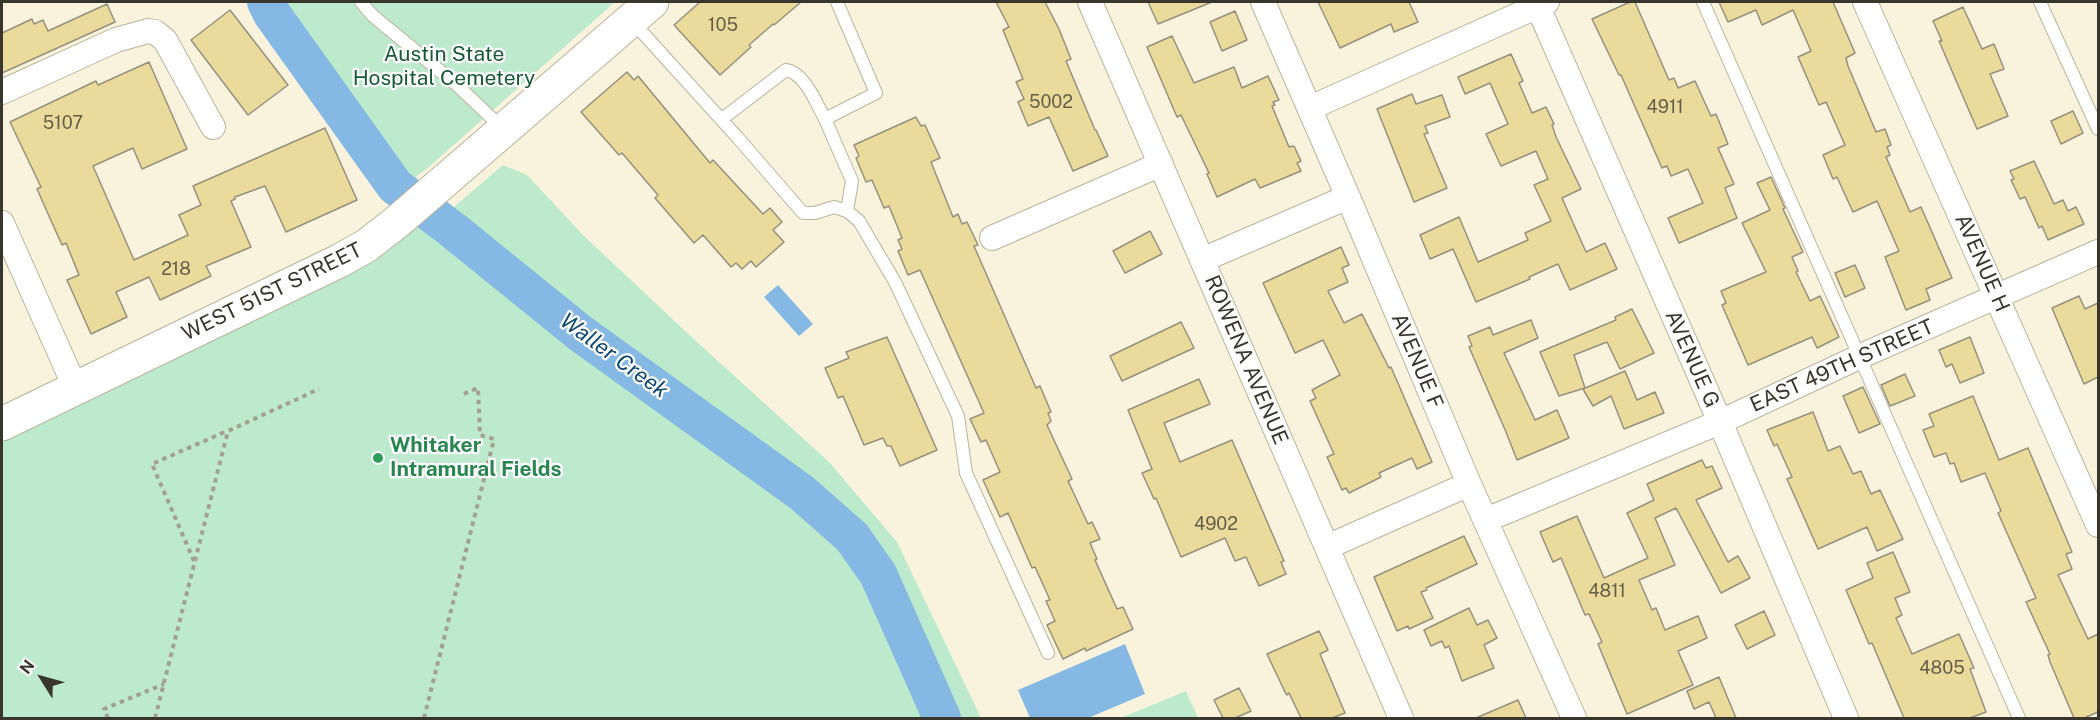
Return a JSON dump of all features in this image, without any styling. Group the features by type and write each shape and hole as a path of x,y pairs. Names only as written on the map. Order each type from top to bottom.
{"main road":[{"name":"WEST 51ST STREET","path":"2,424 366,246 642,11"}],"street":[{"name":"ROWENA AVENUE","path":"1090,2 1401,718"},
{"name":"AVENUE F","path":"1263,2 1469,484 1574,718"},
{"name":"AVENUE H","path":"1865,2 2098,525"},
{"path":"1310,108 1540,3"},
{"name":"AVENUE G","path":"1540,3 1846,718"},
{"path":"2,92 116,40 148,31 154,32 165,40 213,128"},
{"path":"992,238 1161,164"},
{"path":"1202,260 1348,197"},
{"path":"2,224 75,387"},
{"name":"EAST 49TH STREET","path":"1486,520 1720,422 2098,252"},
{"path":"1327,547 1469,484"}],"lane":[{"path":"362,2 373,16 457,85 503,130"},
{"path":"825,119 876,93 837,2"},
{"path":"1703,2 2019,718"},
{"path":"2040,2 2098,129"},
{"path":"642,11 722,119 803,213 815,213 834,207 847,211 859,221 895,282 958,416 966,473 1047,654"},
{"path":"722,119 786,70 799,76 825,119 852,181 847,211"}],"path":[{"path":"424,718 494,439 480,435 478,388 461,395"},
{"path":"195,562 152,464 319,389"},
{"path":"156,718 228,431"},
{"path":"108,718 105,708 164,684"}],"green space":[{"name":"Austin State Hospital Cemetery","path":"248,2 615,2 430,166 390,197 326,113"},
{"name":"Whitaker Intramural Fields","path":"503,165 527,175 583,235 829,462 897,542 981,718 2,718 2,424 339,261 438,186 448,212"},
{"path":"1186,691 1198,718 1121,718"}],"water":[{"path":"778,285 813,324 799,336 764,297"},
{"path":"1125,644 1145,694 1088,718 1030,718 1018,690"}],"building":[{"path":"700,2 801,2 749,45 751,47 720,75 674,25"},
{"path":"996,2 1045,2 1071,59 1066,61 1108,156 1073,171 1049,117 1028,126 1018,102 1024,99 1016,82 1023,79 1003,30 1009,27"},
{"path":"1148,2 1212,2 1158,24"},
{"path":"1318,2 1409,2 1418,22 1394,32 1391,24 1340,48"},
{"path":"1630,2 1635,2 1669,80 1674,78 1678,88 1695,81 1711,116 1716,114 1728,144 1718,148 1734,184 1725,188 1737,218 1679,243 1668,218 1703,203 1688,169 1671,176 1667,166 1662,168 1621,75 1592,19"},
{"path":"1719,2 1833,2 1855,53 1846,58 1848,66 1876,132 1885,129 1891,145 1887,147 1890,155 1886,157 1910,212 1921,207 1952,278 1926,289 1930,300 1906,310 1885,257 1899,251 1877,201 1853,212 1837,177 1833,179 1823,155 1845,145 1826,102 1819,105 1798,57 1811,51 1793,10 1762,25 1756,10 1728,22"},
{"path":"107,4 115,22 2,73 2,33 32,19 34,24 43,20 48,31"},
{"path":"1963,7 1982,49 1994,44 2004,69 1990,74 2008,116 1977,129 1939,41 1942,41 1933,21"},
{"path":"230,10 288,85 248,115 191,40"},
{"path":"1235,11 1247,40 1222,51 1210,22"},
{"path":"1172,36 1194,83 1234,67 1242,88 1268,76 1279,100 1273,102 1275,105 1272,106 1289,147 1294,146 1301,161 1297,163 1301,171 1260,188 1255,179 1217,197 1207,174 1209,173 1181,115 1177,117 1147,47"},
{"path":"1511,54 1523,81 1519,83 1532,113 1546,107 1554,124 1552,125 1556,137 1581,189 1562,198 1586,252 1605,243 1617,269 1570,290 1558,264 1529,277 1530,279 1476,302 1453,249 1430,259 1420,235 1459,217 1478,262 1528,240 1525,233 1551,221 1534,185 1548,179 1536,151 1501,166 1486,134 1508,124 1490,83 1465,94 1458,77"},
{"path":"149,62 187,149 142,169 133,148 93,166 134,260 188,235 179,215 201,205 193,186 325,128 357,200 286,232 265,186 235,197 231,201 251,247 206,266 211,276 160,300 149,277 116,292 127,317 91,334 67,280 79,275 66,243 62,245 37,189 41,187 10,122 96,81 98,85"},
{"path":"627,72 634,80 638,76 710,163 713,160 763,214 770,208 782,222 773,230 784,242 756,267 751,261 742,269 736,263 731,267 703,235 694,243 655,198 658,195 622,153 619,155 581,112"},
{"path":"1412,94 1416,104 1442,95 1450,117 1425,126 1428,133 1424,134 1447,188 1414,202 1377,109"},
{"path":"2073,111 2083,133 2061,144 2051,121"},
{"path":"916,117 921,126 925,125 940,158 931,162 953,217 958,214 962,224 967,222 978,245 974,246 1036,388 1040,386 1051,412 1048,413 1051,421 1047,425 1072,479 1068,481 1088,524 1092,522 1100,539 1090,543 1097,559 1095,560 1117,609 1123,607 1133,629 1063,659 1047,625 1055,621 1046,601 1050,600 1035,567 1032,568 1008,513 1000,517 983,480 1000,472 986,440 981,442 970,419 984,413 920,270 908,275 898,251 902,249 898,240 902,238 889,206 884,208 872,180 866,182 856,158 859,156 854,145"},
{"path":"2034,161 2054,204 2063,200 2068,211 2076,207 2084,224 2048,240 2042,226 2039,228 2025,197 2020,199 2011,180 2014,179 2010,171"},
{"path":"1771,177 1803,252 1792,257 1798,271 1796,272 1810,301 1820,296 1839,337 1817,348 1812,337 1748,365 1722,305 1726,303 1721,291 1766,272 1742,223 1770,210 1757,183"},
{"path":"1150,231 1162,254 1125,273 1113,251"},
{"path":"1341,247 1349,265 1342,268 1348,282 1328,291 1344,323 1362,314 1389,368 1391,367 1432,462 1417,469 1412,458 1379,473 1381,477 1349,493 1346,488 1342,490 1327,457 1334,454 1310,401 1316,398 1312,390 1340,375 1323,340 1295,353 1263,283"},
{"path":"1855,265 1865,288 1845,297 1835,273"},
{"path":"2079,296 2085,309 2098,303 2098,377 2084,384 2052,308"},
{"path":"1632,309 1654,353 1620,369 1607,342 1574,355 1585,388 1559,396 1540,352 1616,320 1615,317"},
{"path":"1531,320 1538,338 1504,353 1535,420 1557,410 1569,438 1517,460 1469,347 1472,346 1468,336 1490,327 1493,335"},
{"path":"1181,322 1194,348 1122,381 1110,356"},
{"path":"887,337 937,450 900,466 891,446 887,446 883,438 864,445 843,396 838,398 825,368 849,358 846,352"},
{"path":"1970,337 1984,373 1960,383 1952,364 1946,367 1939,350"},
{"path":"1625,371 1637,400 1655,392 1664,413 1624,429 1611,396 1593,406 1583,389"},
{"path":"1905,374 1915,396 1890,406 1881,385"},
{"path":"1199,379 1210,404 1164,423 1180,462 1232,440 1284,561 1281,562 1286,574 1259,586 1246,557 1235,561 1225,538 1181,557 1156,498 1154,499 1142,473 1152,469 1128,410"},
{"path":"1863,387 1880,424 1859,433 1843,396"},
{"path":"1973,396 1999,460 2028,448 2072,552 2066,554 2072,569 2058,575 2088,639 2098,634 2098,712 2084,718 2074,718 2050,662 2048,655 2050,654 2026,602 2036,598 1998,513 2001,511 1985,473 1961,482 1954,463 1950,464 1946,453 1934,457 1923,430 1934,426 1929,414"},
{"path":"1813,412 1828,451 1840,446 1853,474 1861,471 1871,494 1880,490 1903,539 1877,551 1867,527 1818,549 1787,479 1792,477 1777,444 1774,446 1767,430"},
{"path":"1702,460 1706,468 1712,466 1722,488 1696,500 1728,562 1738,556 1750,578 1721,593 1676,508 1655,518 1675,565 1639,580 1652,610 1656,608 1665,630 1698,616 1707,638 1678,651 1693,685 1627,714 1598,644 1602,642 1589,614 1585,615 1561,558 1553,562 1540,532 1577,516 1604,578 1648,558 1627,513 1654,500 1647,484"},
{"path":"1464,536 1477,564 1421,592 1433,618 1409,629 1408,626 1397,631 1374,577"},
{"path":"1893,552 1910,592 1895,598 1902,615 1896,618 1912,654 1959,634 1974,668 1970,669 1986,712 1970,718 1904,718 1872,643 1869,644 1846,590 1873,578 1867,563"},
{"path":"1469,608 1477,625 1488,620 1497,638 1484,645 1494,668 1462,681 1449,646 1445,648 1442,641 1431,646 1424,630"},
{"path":"1764,611 1775,635 1747,649 1735,625"},
{"path":"1319,631 1328,650 1320,654 1345,713 1332,718 1301,718 1289,693 1287,695 1285,692 1267,654"},
{"path":"1719,677 1736,718 1716,718 1709,702 1694,709 1687,691"},
{"path":"1239,688 1251,711 1235,718 1223,718 1214,700"},
{"path":"1518,700 1526,718 1476,718"}],"waterway":[{"name":"Waller Creek","path":"266,2 272,14 395,186 580,333 802,493 852,537 878,574 942,718"}],"place":[{"name":"Whitaker Intramural Fields","path":"378,458"}]}
